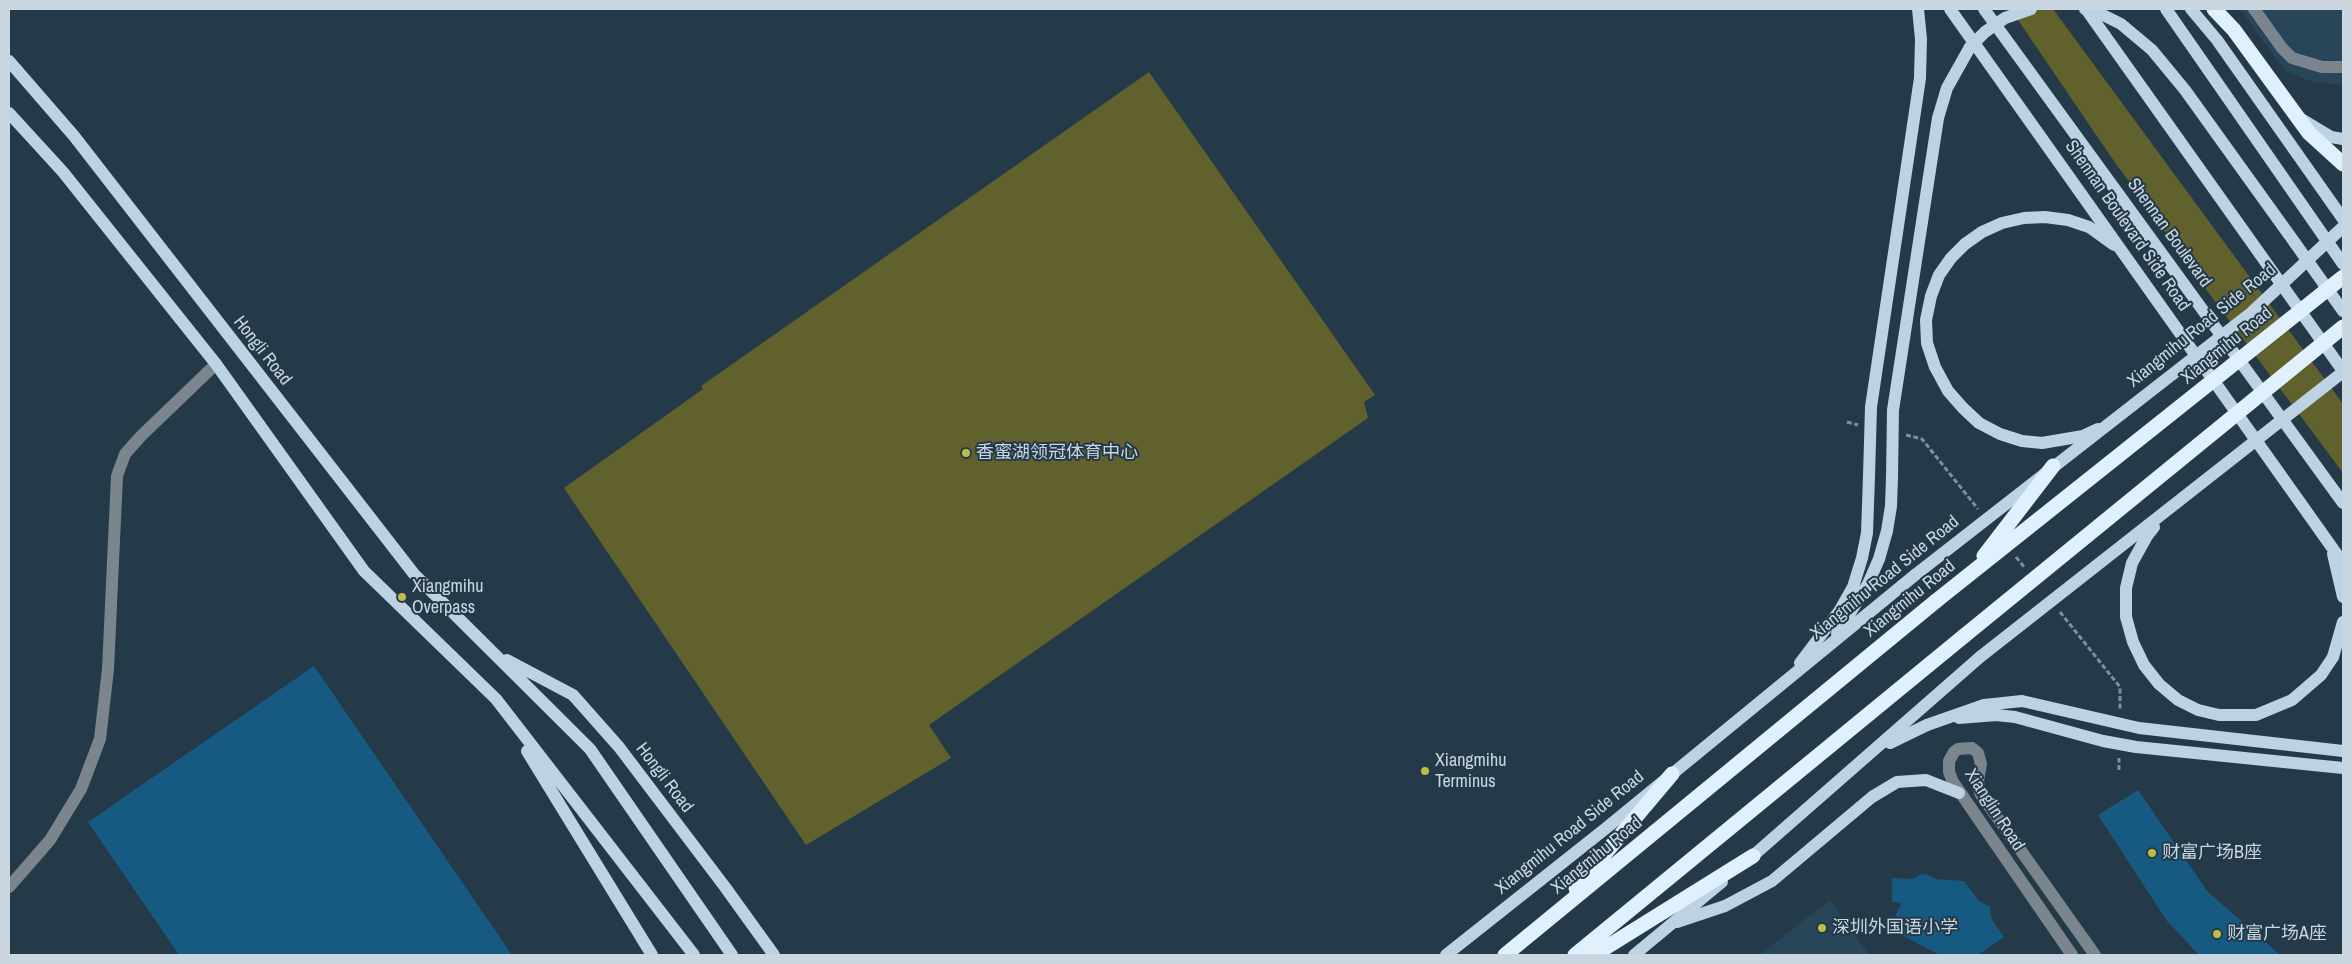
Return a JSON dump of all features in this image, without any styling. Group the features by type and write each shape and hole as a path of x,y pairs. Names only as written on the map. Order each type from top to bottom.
{"highway":[{"path":"2214,9 2234,30 2294,114 2326,151 2343,164"},
{"name":"Xiangmihu Road","path":"1505,955 1936,601 2343,277"},
{"path":"1575,955 2343,327"},
{"path":"1969,575 2054,466"},
{"path":"1551,917 1672,774"},
{"path":"1594,955 1753,856"}],"main road":[{"path":"1779,687 1840,610 1853,586 1862,558 1867,533 1871,407 1920,78 1921,39 1918,9"},
{"name":"Shennan Boulevard Side Road","path":"1950,9 2343,563"},
{"name":"Shennan Boulevard","path":"1984,9 2343,504"},
{"path":"1829,646 1868,584 1879,559 1887,531 1891,506 1892,410 1938,118 1947,88 1970,47 2005,18 2031,9"},
{"path":"2085,9 2100,13 2121,24 2152,50 2185,90 2343,310"},
{"path":"1634,955 1753,856 1980,657 2343,372 2085,9"},
{"path":"2155,9 2198,56"},
{"path":"2166,9 2343,264"},
{"path":"2191,9 2217,40 2343,219"},
{"name":"Hongli Road","path":"9,61 74,136 414,574 590,749 732,955"},
{"path":"9,113 63,172 216,364 364,571 496,699 694,955"},
{"path":"2294,114 2331,137 2343,139"},
{"path":"2104,426 2083,436 2042,443 2022,441 2000,434 1979,423 1948,391 1935,367 1927,342 1926,320 1930,296 1939,275 1951,258 1982,232 2002,223 2045,217 2068,220 2095,231 2126,256"},
{"name":"Xiangmihu Road Side Road","path":"1446,955 1672,774 1915,575 2251,313 2343,227"},
{"path":"2168,511 2147,536 2132,563 2126,588 2126,617 2133,642 2144,665 2160,684 2178,700 2198,710 2219,715 2256,715 2292,700 2321,675 2333,657 2343,622"},
{"path":"2328,542 2336,560 2343,597"},
{"name":"Hongli Road","path":"496,655 573,695 619,747 774,955"},
{"path":"496,699 652,955"},
{"path":"1853,768 1899,737 1927,725 1984,705 2022,701 2138,728 2343,751"},
{"path":"1927,725 1979,716 2015,717 2103,741 2136,747 2343,768"},
{"path":"1670,925 1725,906 1772,881 1872,797 1891,785 1907,780 1926,780 1959,793"}],"street":[{"path":"2254,9 2282,48 2292,58 2322,67 2343,67"},
{"path":"9,887 50,840 81,789 100,739 108,669 117,476 125,454 141,436 216,364"},
{"name":"Xianglin Road","path":"2072,955 1959,793 1949,772 1949,760 1958,749 1972,748 1978,753 1981,764 1978,781 1980,793 2095,955"}],"path":[{"path":"1846,422 1865,426"},
{"path":"1903,435 1922,439 1984,517"},
{"path":"2015,555 2027,571"},
{"path":"2058,610 2120,687 2120,715"},
{"path":"2119,752 2119,770"}],"shaded area":[{"path":"2028,9 2053,9 2343,404 2343,473 2208,292 2109,154 2016,17"},
{"path":"2240,9 2343,9 2343,85 2313,82 2285,71"},
{"name":"香蜜湖领冠体育中心","path":"1149,72 1375,395 1364,402 1368,418 929,725 951,758 806,845 564,488 703,389 701,386"},
{"name":"深圳外国语小学","path":"1830,900 1869,955 1759,955"}],"building":[{"path":"314,666 512,955 179,955 88,822"},
{"name":"财富广场B座","path":"2138,790 2208,892 2280,955 2199,955 2167,921 2098,815"},
{"path":"1921,874 1929,875 1936,879 1964,881 1979,901 1990,907 1992,920 2004,937 1978,955 1940,955 1894,931 1897,924 1892,922 1902,903 1892,902 1892,878 1913,879"}],"place":[{"name":"香蜜湖领冠体育中心","path":"966,453"},
{"name":"Xiangmihu Overpass","path":"402,597"},
{"name":"Xiangmihu Terminus","path":"1425,771"},
{"name":"财富广场B座","path":"2152,853"},
{"name":"深圳外国语小学","path":"1822,928"},
{"name":"财富广场A座","path":"2217,934"}]}
